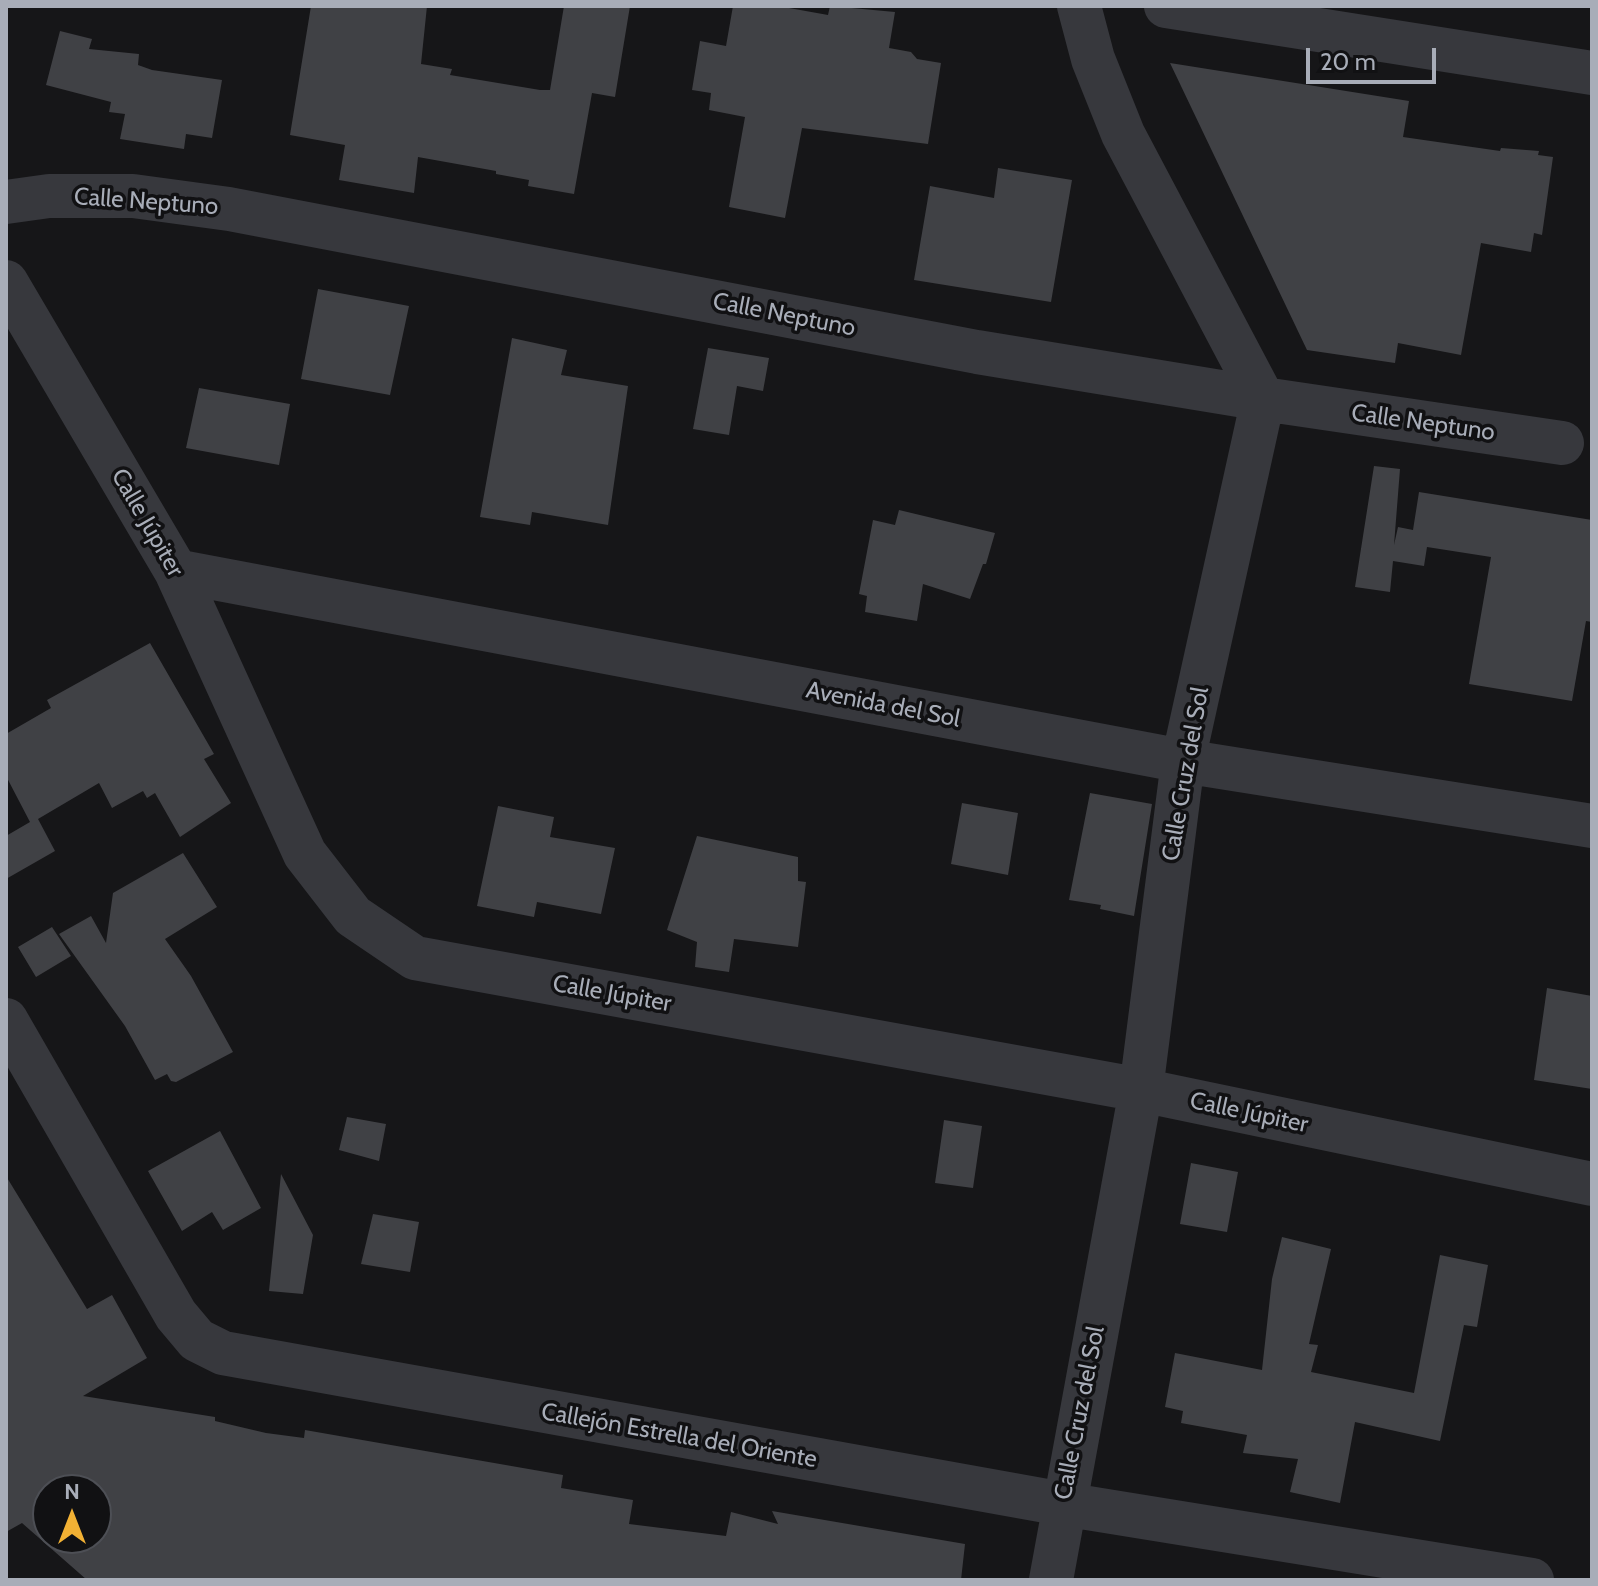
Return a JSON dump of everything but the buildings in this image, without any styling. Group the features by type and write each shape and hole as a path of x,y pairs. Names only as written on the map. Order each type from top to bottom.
{"street":[{"path":"1079,6 1093,59 1123,134 1263,399"},
{"path":"1166,6 1592,73"},
{"name":"Calle Neptuno","path":"6,202 49,196 133,196 229,209 977,352 1263,399 1562,443"},
{"name":"Calle Júpiter","path":"6,282 176,571 305,854 353,916 415,958 1141,1090 1592,1184"},
{"name":"Calle Cruz del Sol","path":"1051,1580 1141,1090 1183,761 1263,399"},
{"name":"Avenida del Sol","path":"176,571 1183,761 1592,826"},
{"name":"Callejón Estrella del Oriente","path":"6,1020 176,1315 197,1340 223,1353 1063,1504 1532,1580"}]}
